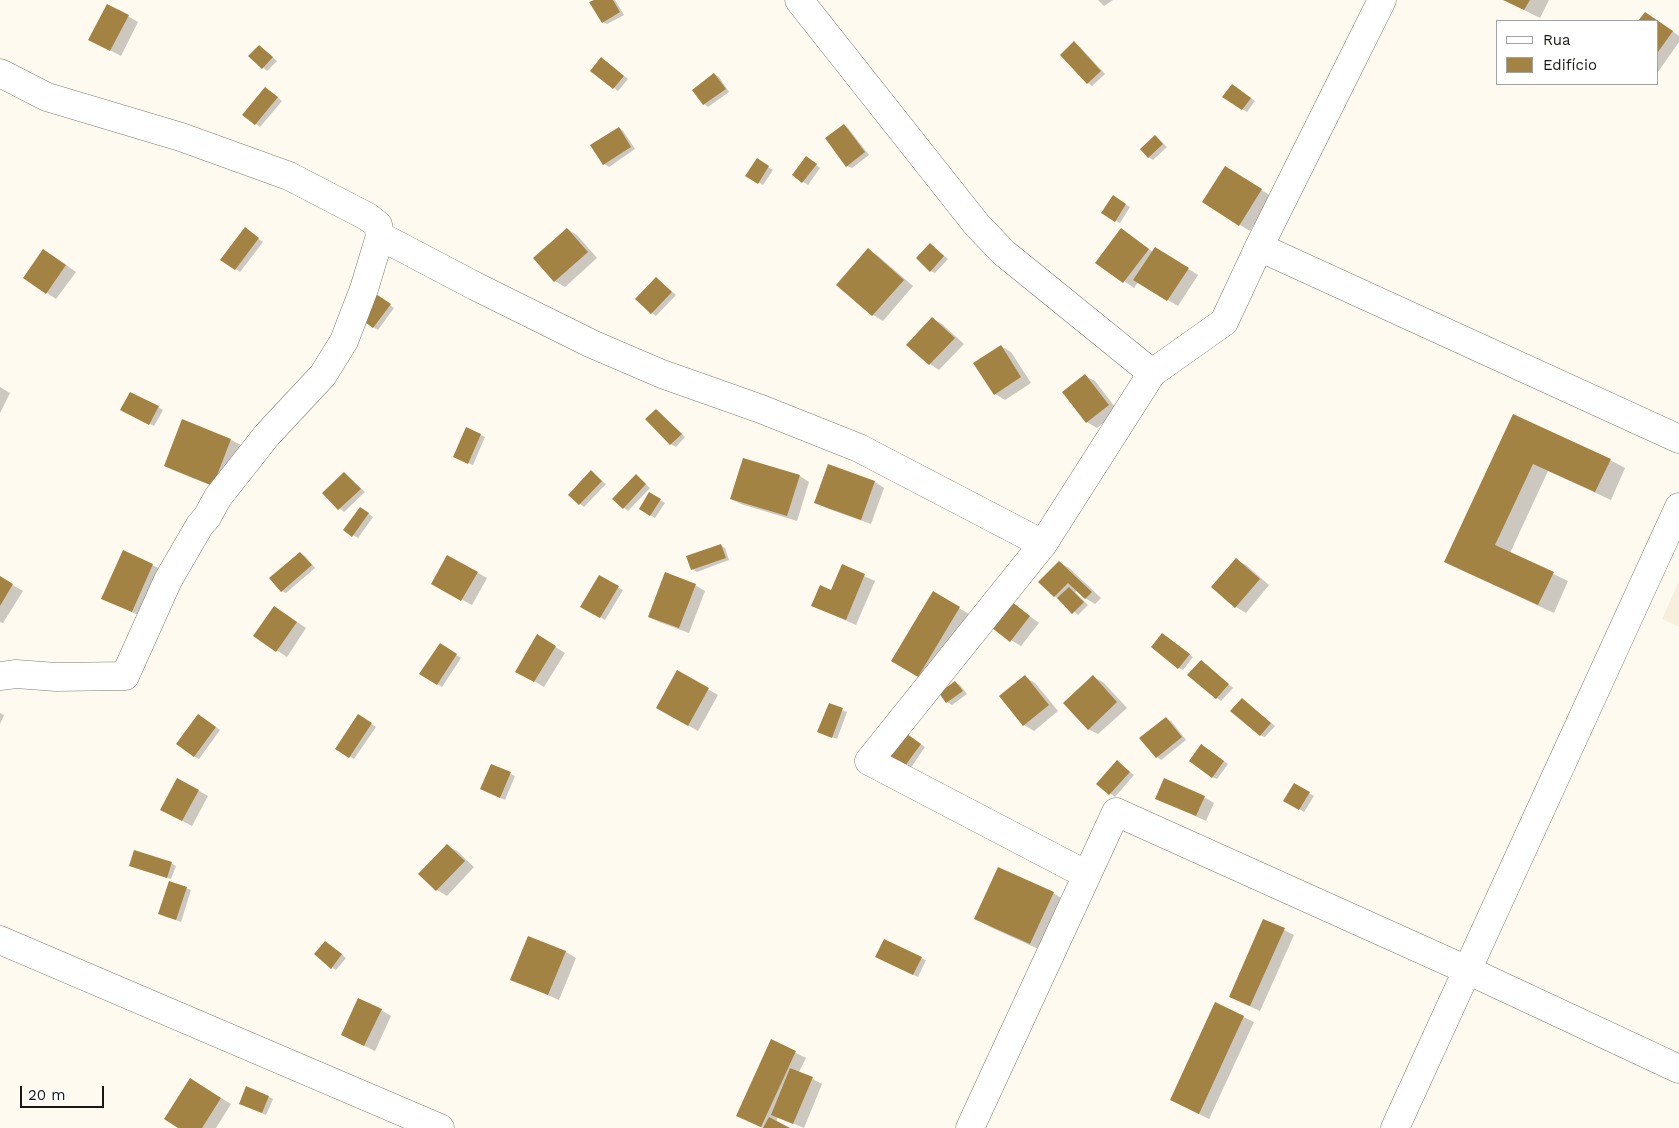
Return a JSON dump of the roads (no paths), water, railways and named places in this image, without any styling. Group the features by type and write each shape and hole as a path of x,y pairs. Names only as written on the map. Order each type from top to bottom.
{"street":[{"path":"799,0 977,225 1004,253 1152,373"},
{"path":"1087,875 870,761 1043,544 1152,373 1224,322 1259,246 1382,0"},
{"path":"0,73 47,97 181,137 289,176 368,217 378,225 380,236 364,289 344,341 323,375 267,435 218,497 168,580 125,676 56,678 16,674 0,676"},
{"path":"380,236 475,286 601,348 662,374 761,409 859,448 1043,544"},
{"path":"1259,246 1679,439"},
{"path":"1395,1128 1679,507"},
{"path":"970,1128 1116,812 1468,970 1679,1069"},
{"path":"0,940 440,1128"}]}
